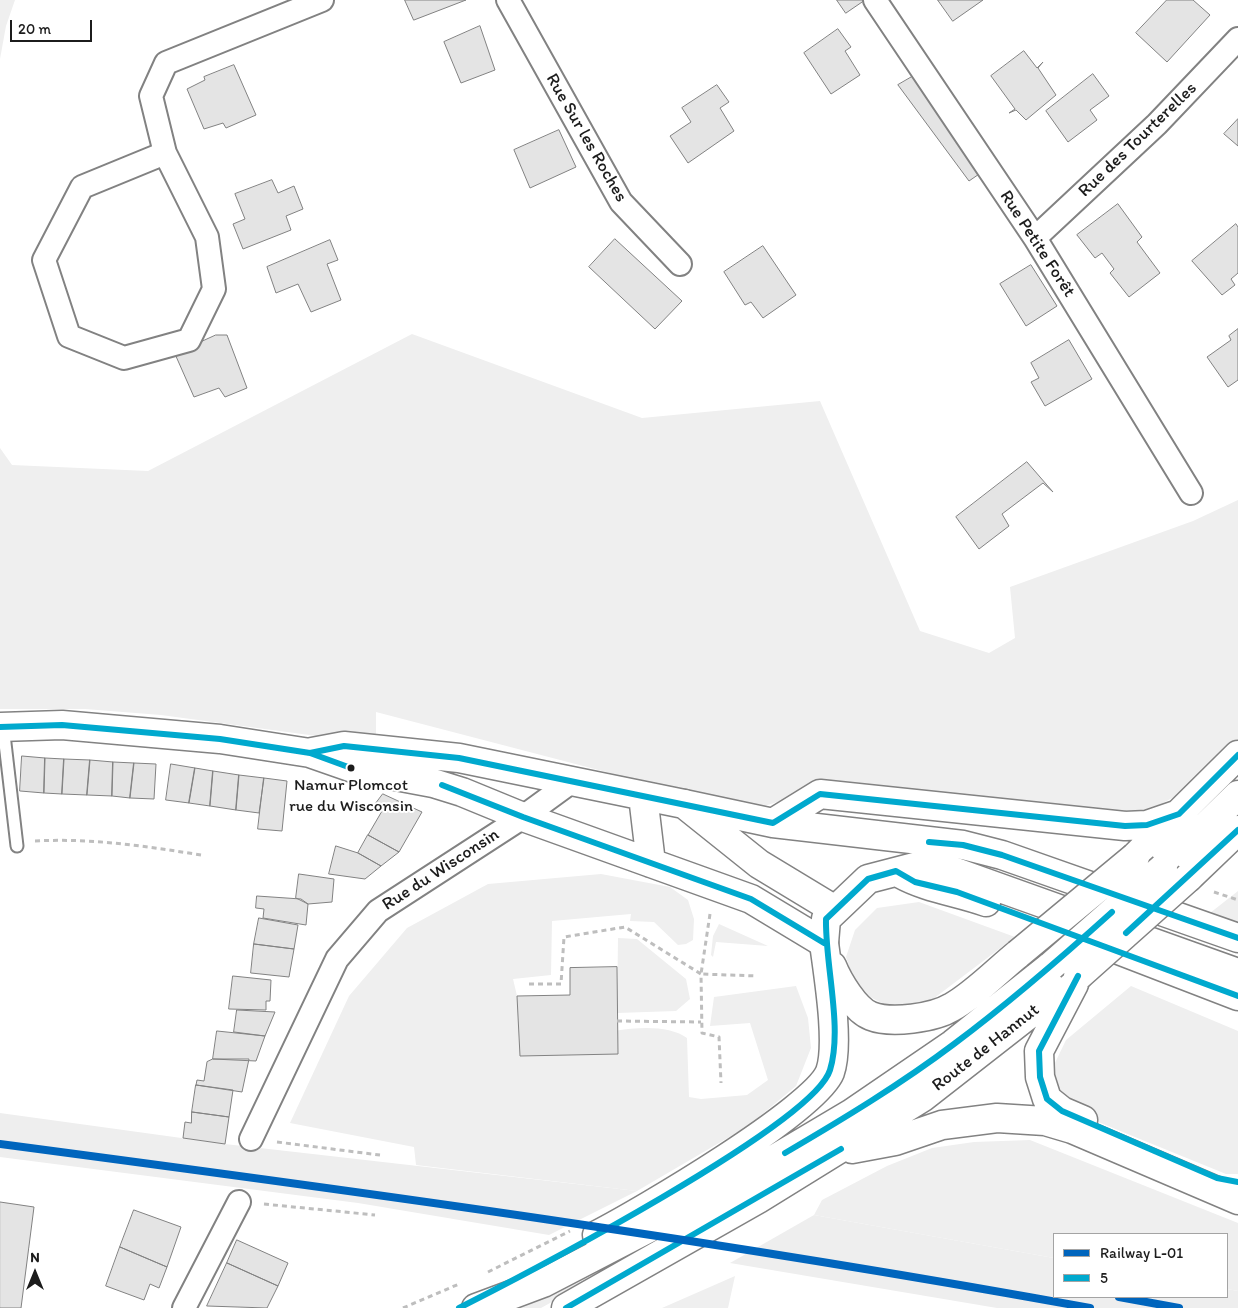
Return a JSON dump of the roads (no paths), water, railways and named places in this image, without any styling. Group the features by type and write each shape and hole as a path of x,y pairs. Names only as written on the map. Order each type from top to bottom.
{"main road":[{"path":"2,727 62,725 220,739 310,753 353,768 433,782 523,818 751,899 824,943 838,981 850,997 870,1016 895,1020 924,1017 952,1007 1134,858 1238,755"},
{"path":"310,753 344,746 458,758 773,824 963,845 1002,855 1238,938"},
{"path":"773,824 820,794 1126,826 1147,825 1179,814"},
{"path":"476,1308 543,1282 724,1189 860,1108 953,1044 1051,966 1163,868 1238,795"},
{"path":"643,796 651,862"},
{"path":"684,804 758,864 835,910"},
{"name":"Route de Hannut","path":"566,1308 599,1291 758,1199 923,1097 1078,976 1238,830"},
{"path":"947,869 1002,855"},
{"path":"459,1308 606,1231 690,1180 789,1115 818,1090 830,1072 833,1028 824,943 826,919 868,879 918,866 947,869 1238,973"},
{"path":"896,871 915,882 966,895 1238,996"},
{"path":"1078,976 1039,1051 1040,1077 1047,1099 1062,1111 1217,1178 1238,1182"},
{"path":"838,1151 895,1141 942,1125 997,1118 1045,1121 1072,1130 1238,1200"}],"street":[{"path":"165,152 82,186 44,260 69,336 124,358 189,340 214,289 207,237 165,152 151,96 166,63 322,0"},
{"name":"Rue Sur les Roches","path":"508,0 621,202 680,264"},
{"name":"Rue Petite Forêt","path":"875,0 1035,238 1191,493"},
{"name":"Rue des Tourterelles","path":"1035,238 1157,124 1238,39"},
{"name":"Rue du Wisconsin","path":"251,1139 337,958 378,911 523,818 571,782"},
{"path":"184,1308 239,1202"}],"lane":[{"path":"2,727 16,846"}],"rail line":[{"name":"L-01","path":"0,1144 546,1219 818,1261 1090,1308"},
{"name":"L-01","path":"1124,1298 1179,1308"}],"place":[{"name":"Namur Plomcot rue du Wisconsin","path":"351,768"}]}
